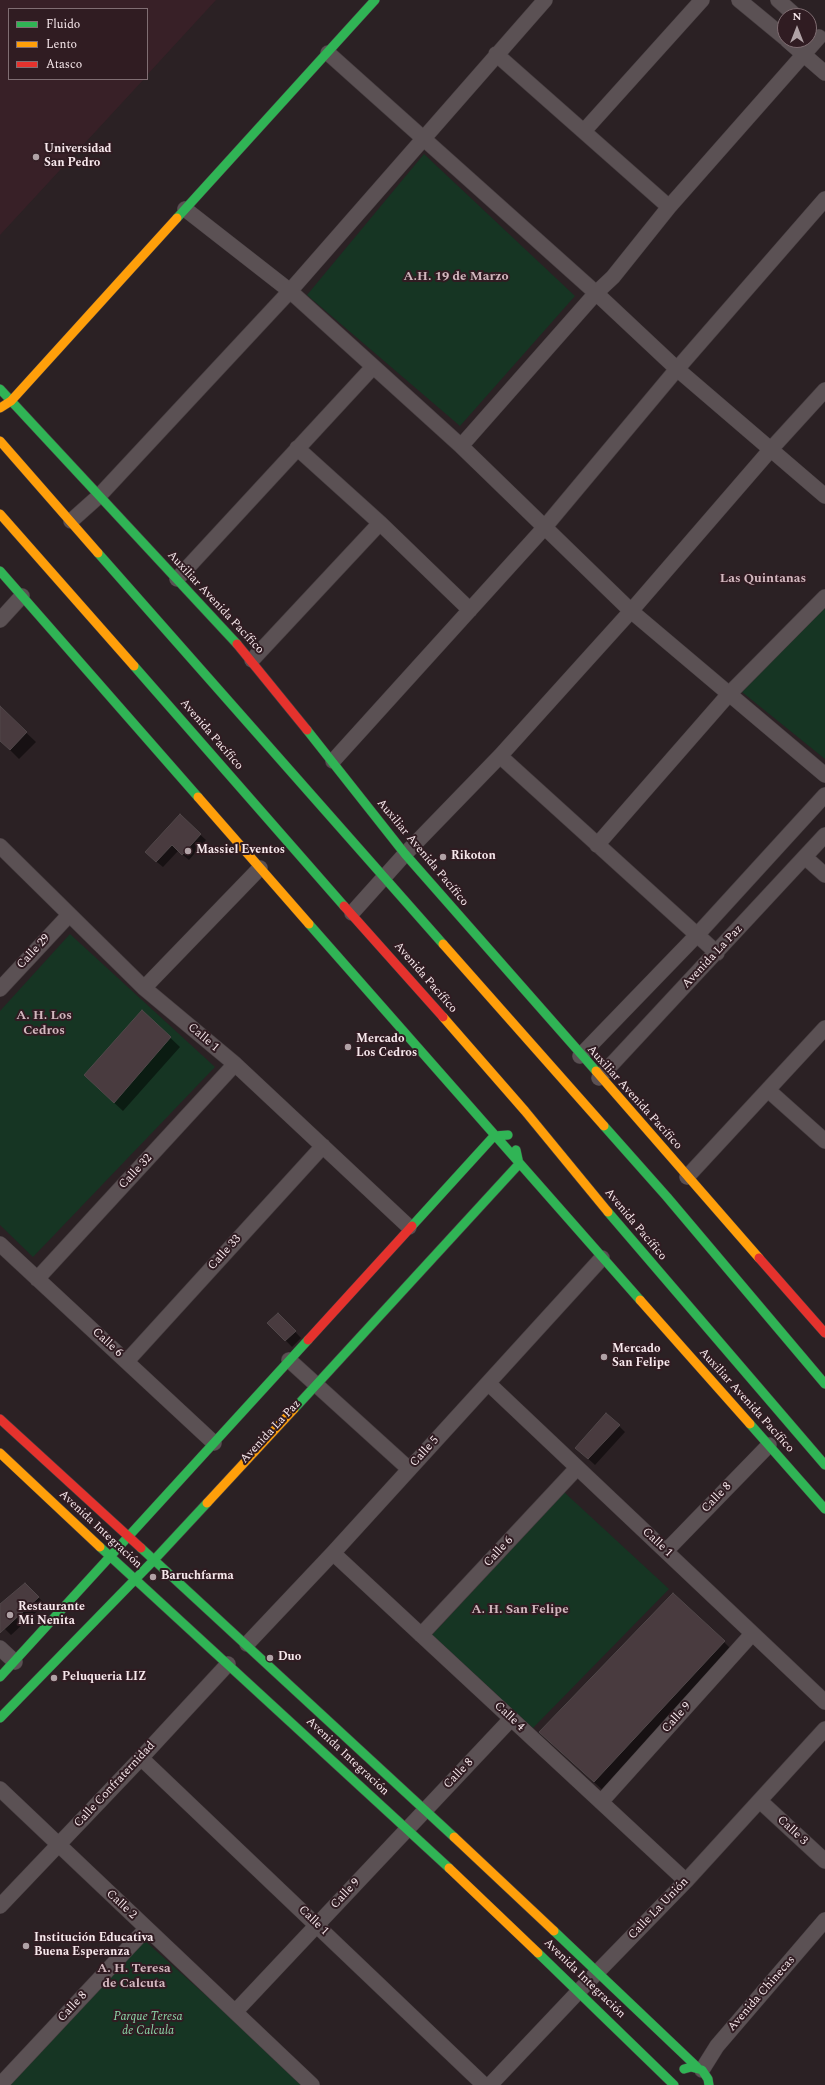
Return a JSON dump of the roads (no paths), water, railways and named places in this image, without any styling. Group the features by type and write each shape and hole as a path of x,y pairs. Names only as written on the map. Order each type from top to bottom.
{"main road":[{"path":"0,408 11,401 375,0"},
{"name":"Auxiliar Avenida Pacífico","path":"0,389 252,660 405,854 580,1056 825,1334"},
{"path":"0,441 667,1197 825,1384"},
{"name":"Avenida Pacífico","path":"0,514 525,1111 625,1233 825,1465"},
{"name":"Auxiliar Avenida Pacífico","path":"0,570 494,1136 825,1509"},
{"path":"519,1164 516,1129 525,1111"},
{"path":"0,1677 128,1538 409,1227 494,1136 516,1129"},
{"name":"Avenida La Paz","path":"0,1718 154,1560 519,1164"},
{"path":"0,1419 425,1810 598,1972 706,2077"},
{"name":"Avenida Integración","path":"0,1453 110,1557 407,1829 579,1991 675,2085"},
{"path":"675,2085 678,2077 685,2068 706,2077"}],"street":[{"path":"71,521 99,496 290,291 425,139 496,54 545,0"},
{"path":"584,131 702,0"},
{"path":"739,0 777,32"},
{"path":"778,0 787,8"},
{"path":"462,446 596,293 613,277 669,207 804,54 818,36"},
{"path":"797,48 825,73"},
{"path":"328,53 596,293 677,369 772,448 825,496"},
{"path":"496,54 669,207"},
{"path":"333,761 544,528 677,369 825,199"},
{"path":"185,209 290,291 462,446 544,528 631,611 825,775"},
{"path":"177,579 373,367"},
{"path":"352,913 405,854 500,756 631,611 772,448 825,390"},
{"path":"297,448 380,523 470,610"},
{"path":"252,660 380,523"},
{"path":"0,620 22,596"},
{"path":"597,846 729,694 825,597"},
{"path":"500,756 597,846 717,953"},
{"path":"580,1056 697,934 825,795"},
{"name":"Avenida La Paz","path":"600,1078 806,858 825,835"},
{"name":"Calle 1","path":"0,846 144,988 235,1064 409,1227"},
{"path":"806,858 825,876"},
{"path":"144,988 260,868"},
{"name":"Calle 29","path":"0,989 69,914"},
{"path":"688,1177 825,1028"},
{"name":"Calle 32","path":"37,1279 235,1064"},
{"path":"768,1090 825,1141"},
{"name":"Calle 33","path":"126,1361 323,1146"},
{"name":"Calle 6","path":"0,1244 214,1443"},
{"name":"Calle 5","path":"246,1644 333,1553 602,1258"},
{"path":"289,1360 409,1469"},
{"name":"Calle 1","path":"488,1383 825,1702"},
{"name":"Calle 8","path":"666,1551 769,1445"},
{"name":"Calle 6","path":"421,1635 577,1468"},
{"name":"Calle 4","path":"333,1553 686,1882"},
{"name":"Calle 9","path":"601,1802 752,1634"},
{"path":"0,1648 15,1662"},
{"name":"Calle Confraternidad","path":"0,1906 228,1664"},
{"name":"Calle 8","path":"407,1829 511,1719"},
{"name":"Calle La Unión","path":"490,2085 579,1991 686,1882 825,1729"},
{"name":"Calle 1","path":"141,1758 484,2085"},
{"name":"Calle 2","path":"0,1790 312,2085"},
{"name":"Calle 3","path":"760,1801 825,1861"},
{"name":"Calle 9","path":"235,2012 407,1829"},
{"name":"Avenida Chinecas","path":"706,2077 717,2046 825,1920"},
{"name":"Calle 8","path":"0,2085 146,1929"}],"place":[{"name":"Universidad San Pedro","path":"36,157"},
{"name":"Massiel Eventos","path":"188,851"},
{"name":"Rikoton","path":"443,857"},
{"name":"Mercado Los Cedros","path":"348,1047"},
{"name":"Mercado San Felipe","path":"604,1357"},
{"name":"Baruchfarma","path":"153,1577"},
{"name":"Restaurante Mi Nenita","path":"10,1615"},
{"name":"Duo","path":"270,1658"},
{"name":"Peluqueria LIZ","path":"54,1678"},
{"name":"Institución Educativa Buena Esperanza","path":"26,1946"}],"district":[{"name":"A.H. 19 de Marzo","path":"456,277"},
{"name":"Las Quintanas","path":"763,579"},
{"name":"A. H. Los Cedros","path":"44,1024"},
{"name":"A. H. San Felipe","path":"520,1610"},
{"name":"A. H. Teresa de Calcuta","path":"134,1976"}],"park label":[{"name":"Parque Teresa de Calcula","path":"148,2025"}]}
